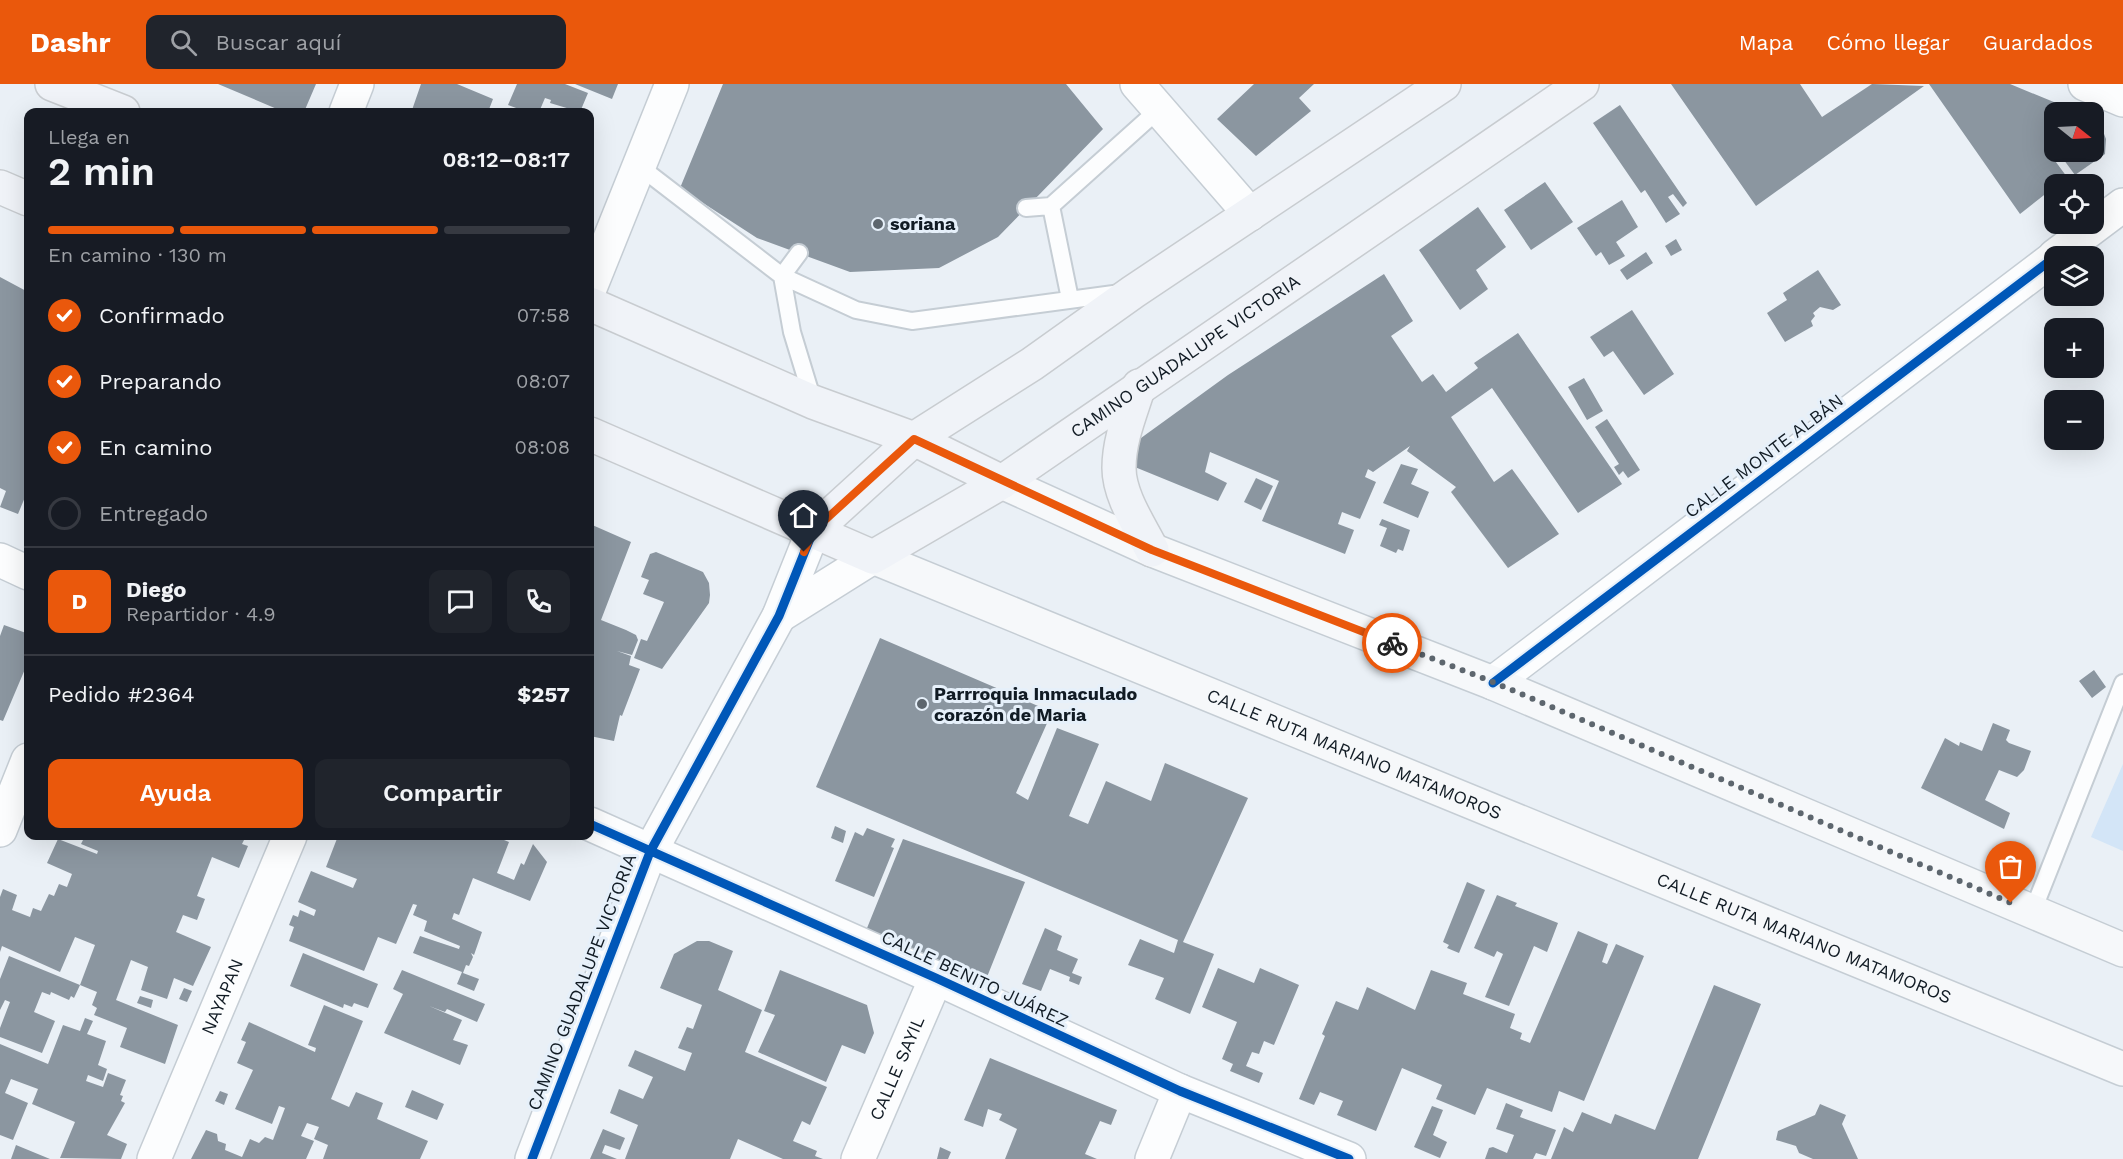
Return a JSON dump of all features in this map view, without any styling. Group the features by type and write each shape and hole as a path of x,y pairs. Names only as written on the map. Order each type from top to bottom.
{"main road":[{"path":"52,84 113,108"},
{"name":"CAMINO GUADALUPE VICTORIA","path":"813,531 914,439 1032,364 1133,291 1444,84"},
{"name":"CAMINO GUADALUPE VICTORIA","path":"873,557 1002,482 1582,84"},
{"path":"0,187 24,197"},
{"path":"594,306 813,402 914,439 1152,550 1493,682 2123,950"},
{"path":"1139,386 1123,436 1119,470 1128,502 1152,550"},
{"name":"CALLE RUTA MARIANO MATAMOROS","path":"594,436 873,557 2123,1070"}],"street":[{"path":"348,108 357,84"},
{"path":"594,278 672,84"},
{"path":"1137,84 1250,214"},
{"path":"2085,84 2123,100"},
{"name":"CALLE MONTE ALBÁN","path":"2069,246 2123,205"},
{"name":"CALLE MONTE ALBÁN","path":"1493,682 2044,265"},
{"name":"CAMINO GUADALUPE VICTORIA","path":"532,1159 650,852 779,616 813,531"},
{"name":"CAMINO GUADALUPE VICTORIA","path":"779,616 873,557"},
{"path":"0,560 24,571"},
{"path":"0,830 24,770"},
{"name":"CALLE BENITO JUÁREZ","path":"594,826 936,978 1180,1091 1349,1159"},
{"name":"NAYAPAN","path":"154,1159 288,840"},
{"name":"CALLE SAYIL","path":"858,1159 936,978"},
{"path":"1152,1159 1180,1091"}],"lane":[{"path":"1026,208 1052,206 1158,110"},
{"path":"639,166 782,276 856,310 912,321 1133,291"},
{"path":"1052,206 1070,299"},
{"path":"799,254 782,276 792,332 813,402"},
{"path":"2032,913 2123,683"}],"shaded area":[{"path":"2123,764 2123,851 2091,837"}],"building":[{"path":"218,84 316,84 306,108 275,108"},
{"path":"421,84 457,84 493,99 490,108 413,108"},
{"path":"517,84 565,84 588,93 582,108 567,108 550,103 551,100 545,98 541,108 516,108 508,105"},
{"path":"575,84 618,84 612,99"},
{"path":"723,84 1066,84 1103,129 998,237 939,268 850,272 757,238 680,188"},
{"path":"1254,84 1314,84 1299,98 1311,111 1256,156 1217,119"},
{"path":"1671,84 1800,84 1822,117 1872,84 1924,86 1756,206"},
{"path":"1929,84 2010,84 2054,102 2044,102 2044,162 2056,162 2065,174 2044,174 2044,195 2020,214"},
{"path":"1620,105 1687,203 1683,207 1673,194 1668,197 1680,214 1666,223 1645,190 1641,193 1593,123"},
{"path":"2104,134 2106,139 2104,155"},
{"path":"2065,162 2094,162 2076,174"},
{"path":"1545,182 1573,222 1531,250 1504,210"},
{"path":"1622,200 1638,227 1616,242 1625,256 1609,265 1601,252 1596,256 1577,228"},
{"path":"1478,207 1506,247 1476,270 1488,289 1460,310 1419,250"},
{"path":"1676,239 1682,250 1671,256 1665,246"},
{"path":"1646,252 1653,263 1627,280 1620,270"},
{"path":"1818,270 1841,305 1833,310 1820,307 1813,313 1815,316 1811,321 1813,326 1785,342 1767,313 1787,300 1783,293"},
{"path":"1384,274 1413,321 1391,336 1422,382 1433,374 1446,392 1478,368 1474,363 1518,333 1622,484 1578,513 1492,388 1451,417 1494,482 1512,469 1559,534 1508,568 1451,492 1456,487 1407,451 1410,446 1373,472 1368,469 1365,477 1376,482 1360,519 1342,512 1338,524 1354,530 1345,554 1262,521 1279,481 1210,452 1205,472 1227,483 1218,501 1125,463 1141,438 1228,375"},
{"path":"0,277 24,290 24,500 18,514 0,507 6,491 0,488"},
{"path":"1632,310 1674,374 1644,395 1613,351 1604,357 1590,337"},
{"path":"1584,378 1603,411 1587,420 1568,387"},
{"path":"1607,419 1640,470 1628,478 1623,471 1619,475 1614,467 1619,464 1595,427"},
{"path":"1401,464 1418,469 1411,484 1429,492 1418,518 1383,503"},
{"path":"1256,478 1273,486 1261,510 1244,502"},
{"path":"1382,519 1410,530 1403,551 1398,549 1396,553 1380,546 1387,528 1379,525"},
{"path":"594,526 631,542 601,620 636,635 638,640 632,655 617,651 631,656 629,665 640,669 622,716 620,715 614,741 594,737"},
{"path":"656,552 703,572 709,583 710,595 709,603 662,669 634,658 641,639 647,641 664,602 643,594 649,580 641,577 650,554"},
{"path":"4,625 24,632 24,671 3,721 0,720 0,636"},
{"path":"880,638 1052,712 1016,793 1028,800 1057,728 1099,744 1069,816 1088,824 1106,781 1151,801 1165,763 1248,798 1183,942 1214,954 1190,1014 1155,999 1164,978 1128,965 1140,939 1174,953 1178,940 816,787"},
{"path":"2094,670 2106,687 2092,698 2079,681"},
{"path":"1993,723 2010,730 2006,740 2009,743 2031,751 2024,770 2017,777 1999,770 1985,800 2010,813 2004,829 1921,788 1945,738 1959,746 1960,742 1982,751"},
{"path":"835,826 846,831 843,843 831,838"},
{"path":"867,828 895,839 891,847 894,848 874,897 835,881 855,832 863,836"},
{"path":"903,839 1025,882 983,987 863,938"},
{"path":"58,840 97,854 98,851 81,844 83,840 244,840 242,844 248,846 239,868 212,857 197,896 205,899 197,920 183,915 176,932 211,947 193,986 174,978 167,999 141,990 148,967 131,960 116,1000 178,1025 165,1064 120,1047 127,1028 94,1015 97,1008 92,1005 97,992 80,985 95,945 75,937 60,972 2,946 0,952 0,897 3,889 17,895 12,910 30,917 33,908 41,911 49,894 54,896 59,884 67,887 72,874 47,863"},
{"path":"336,840 504,840 509,842 497,873 514,880 521,863 524,865 533,844 547,862 530,901 473,878 459,915 454,913 452,919 482,932 474,955 471,953 473,957 469,966 466,965 463,973 479,979 474,991 457,984 462,972 413,953 420,936 459,949 460,946 424,931 427,921 413,915 417,905 413,904 396,944 378,937 364,971 289,941 294,927 289,925 293,915 298,917 300,910 314,916 316,910 298,902 311,871 353,888 357,879 326,867"},
{"path":"1467,882 1485,890 1459,953 1447,948 1449,945 1443,942"},
{"path":"1497,895 1517,903 1515,906 1558,923 1547,952 1534,946 1509,1006 1485,997 1503,954 1497,951 1494,957 1474,948"},
{"path":"1045,928 1062,936 1057,950 1078,959 1072,973 1082,977 1079,985 1069,981 1070,977 1050,969 1041,991 1022,984"},
{"path":"1578,931 1608,944 1602,962 1607,964 1616,944 1644,956 1584,1101 1559,1091 1552,1112 1487,1088 1475,1115 1436,1099 1442,1085 1402,1068 1376,1131 1337,1115 1343,1101 1320,1092 1314,1105 1299,1099 1325,1036 1322,1034 1336,1001 1358,1010 1367,987 1415,1010 1431,970 1467,983 1463,994 1515,1014 1510,1028 1522,1033 1520,1039 1530,1043"},
{"path":"697,941 709,941 733,951 718,990 762,1010 745,1052 827,1087 810,1125 802,1121 793,1141 817,1151 815,1156 823,1159 783,1159 738,1139 730,1159 625,1159 638,1125 610,1113 619,1089 643,1099 653,1077 628,1066 635,1050 685,1071 692,1053 678,1048 687,1027 693,1029 702,1005 660,988 674,954"},
{"path":"303,953 378,984 368,1008 354,1003 352,1007 344,1004 343,1008 290,986"},
{"path":"9,956 80,985 74,998 71,996 69,1000 51,992 50,995 42,992 34,1012 55,1021 42,1053 0,1037 0,1028 10,1002 5,1000 0,1010 0,979"},
{"path":"1218,968 1254,983 1260,968 1299,985 1274,1045 1264,1041 1259,1054 1252,1052 1246,1066 1263,1073 1259,1083 1230,1071 1233,1064 1222,1059 1237,1022 1202,1007"},
{"path":"402,970 485,1004 477,1022 447,1009 445,1012 429,1006 462,1020 453,1040 468,1045 460,1065 384,1033 403,994 393,989"},
{"path":"780,970 867,1005 874,1033 865,1054 842,1045 826,1082 758,1052 775,1015 764,1011"},
{"path":"1714,985 1761,1004 1698,1159 1551,1159 1564,1127 1573,1132 1582,1112 1611,1124 1615,1114 1655,1130"},
{"path":"184,988 192,991 187,1002 179,999"},
{"path":"140,996 153,1000 151,1008 137,1003"},
{"path":"324,1005 363,1021 331,1099 349,1107 356,1092 383,1103 377,1119 428,1141 420,1159 323,1159 328,1145 314,1139 319,1127 307,1123 301,1136 314,1141 306,1159 191,1159 206,1130 217,1134 218,1141 226,1144 225,1150 242,1157 250,1139 259,1143 265,1137 273,1140 285,1108 279,1106 272,1124 235,1109 253,1070 237,1063 246,1042 241,1040 249,1022 315,1052 316,1048 308,1045"},
{"path":"85,1018 93,1021 87,1034 106,1041 98,1065 107,1069 103,1081 88,1075 86,1081 103,1087 108,1073 126,1080 120,1095 123,1096 121,1101 125,1103 107,1135 127,1144 121,1159 60,1158 75,1122 32,1104 38,1089 11,1079 5,1093 28,1103 13,1140 0,1135 0,1044 48,1064 63,1025 80,1031"},
{"path":"990,1058 1117,1110 1111,1125 1100,1121 1085,1154 1097,1159 1005,1159 1017,1129 999,1120 1002,1114 988,1109 983,1127 964,1120"},
{"path":"412,1090 444,1104 437,1120 405,1107"},
{"path":"220,1091 228,1094 224,1105 215,1101"},
{"path":"1506,1103 1523,1110 1520,1117 1556,1130 1546,1156 1536,1153 1533,1159 1485,1159 1489,1148 1493,1147 1507,1153 1514,1135 1496,1129"},
{"path":"1820,1104 1846,1115 1842,1124 1858,1159 1813,1159 1799,1153 1796,1146 1776,1140 1778,1131 1815,1115"},
{"path":"1432,1106 1443,1110 1433,1135 1447,1142 1440,1158 1414,1147"},
{"path":"603,1129 625,1138 620,1150 605,1145 602,1153 617,1159 590,1159"},
{"path":"16,1145 50,1159 11,1159"},
{"path":"940,1147 951,1152 948,1159 937,1159"}],"cycle path":[{"path":"1493,683 2044,265"},
{"path":"532,1159 650,852 779,616 813,531"},
{"path":"594,826 936,978 1180,1091 1349,1159"}],"way so far":[{"path":"1392,643 1493,682 2011,903"}],"place":[{"name":"soriana","path":"878,224"},
{"name":"Parrroquia Inmaculado corazón de Maria","path":"922,704"}],"route":[{"path":"804,552 813,531 914,439 1152,550 1392,643"}]}
